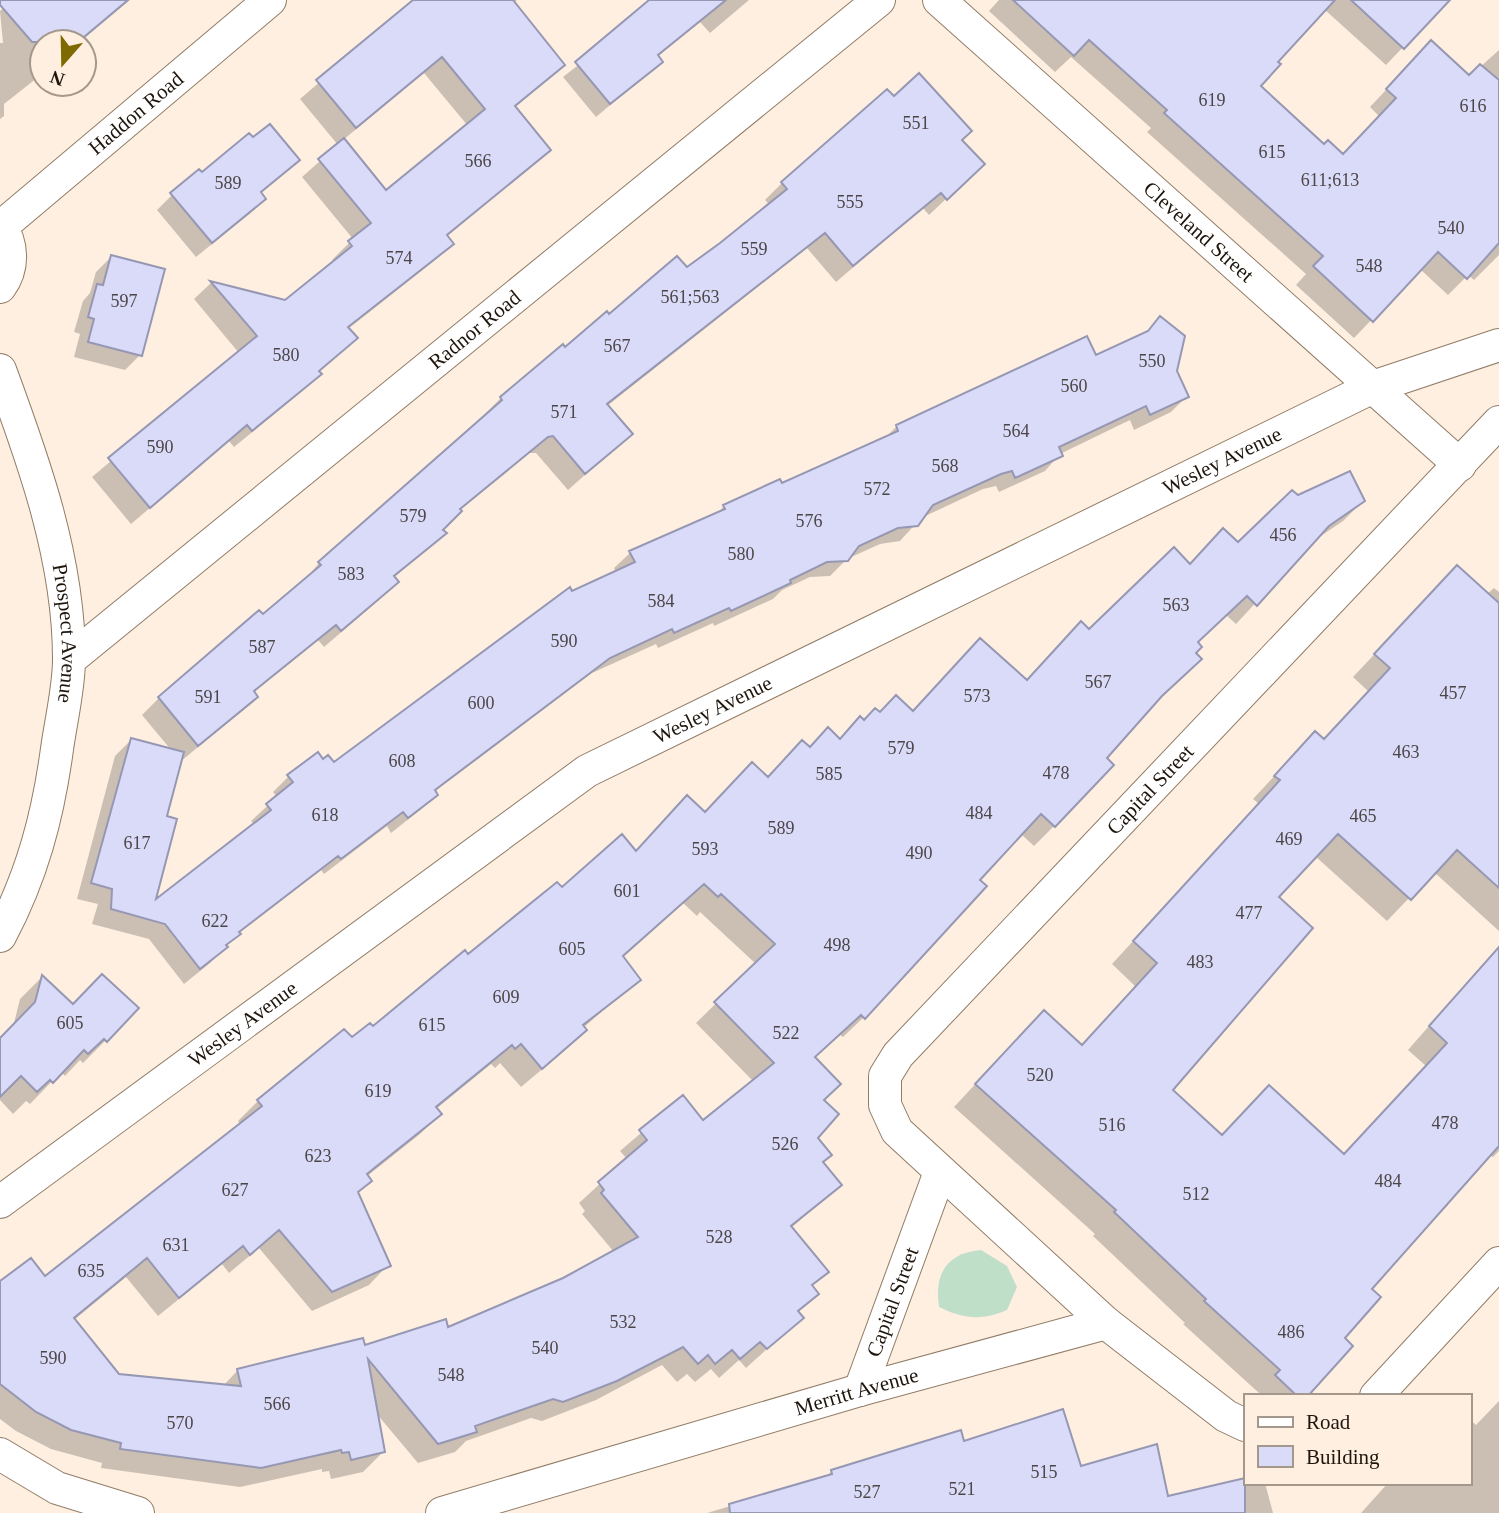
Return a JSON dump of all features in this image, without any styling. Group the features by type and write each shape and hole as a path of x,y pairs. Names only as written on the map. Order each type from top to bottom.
{"street":[{"name":"Haddon Road","path":"1,225 270,0"},
{"name":"Radnor Road","path":"69,660 879,0"},
{"name":"Cleveland Street","path":"939,0 1460,465"},
{"path":"0,287 9,268 11,253 1,225"},
{"name":"Wesley Avenue","path":"0,1202 587,771 1373,387 1499,345"},
{"name":"Prospect Avenue","path":"0,370 51,521 61,574 69,660 46,819 19,901 0,936"},
{"name":"Capital Street","path":"1107,1323 897,1130 885,1104 885,1076 898,1055 1499,422"},
{"name":"Capital Street","path":"860,1390 940,1172"},
{"path":"1378,1394 1499,1263"},
{"path":"1107,1323 1226,1416 1244,1425"},
{"name":"Merritt Avenue","path":"442,1513 860,1390 1107,1323"},
{"path":"0,1454 57,1488 138,1513"}],"green space":[{"path":"981,1250 1007,1266 1017,1287 1007,1310 989,1316 973,1317 939,1307 939,1284 945,1267 959,1255"}],"building":[{"path":"0,0 128,0 95,28 28,28 28,37 0,5"},
{"path":"413,0 513,0 565,65 515,106 551,150 447,235 454,244 348,327 358,338 319,371 322,374 252,431 247,425 150,508 108,458 257,336 210,281 285,300 352,246 348,241 371,223 318,159 344,138 386,190 485,109 442,57 356,128 316,80"},
{"path":"649,0 726,0 658,55 663,62 610,104 575,62"},
{"path":"1013,0 1335,0 1278,62 1281,64 1261,86 1324,144 1328,140 1343,154 1396,98 1386,89 1431,40 1469,75 1480,64 1499,80 1499,243 1467,279 1438,252 1373,322 1313,266 1323,256 1164,113 1167,110 1089,40 1074,56"},
{"path":"1351,0 1450,0 1404,49"},
{"path":"919,73 972,131 962,140 985,164 947,200 941,193 853,266 825,233 607,404 633,434 585,474 553,436 548,437 460,509 462,511 443,530 447,533 394,576 399,582 341,631 336,625 254,691 258,697 198,746 158,697 259,610 263,614 321,565 318,562 502,400 500,397 563,344 565,347 607,311 609,314 677,256 687,267 720,243 787,189 781,182 887,89 894,96"},
{"path":"270,124 300,160 261,192 266,199 212,243 170,193 199,169 202,172 249,133 253,137"},
{"path":"111,255 165,269 142,356 88,342 94,319 88,317 97,284 103,285"},
{"path":"1160,316 1185,336 1177,371 1189,397 1150,415 1146,406 1059,447 1063,456 1015,478 1012,471 1001,474 933,505 918,526 898,528 859,546 848,561 827,562 790,580 791,583 731,611 729,608 674,633 672,629 610,658 435,790 438,795 408,818 403,812 341,859 338,856 239,932 241,934 226,945 228,947 200,969 165,924 111,909 112,889 91,883 131,738 184,752 167,816 177,819 156,899 271,810 266,804 293,782 287,775 318,752 323,759 328,755 334,762 570,587 572,591 635,562 629,551 725,509 723,505 780,479 782,483 898,431 896,425 1087,336 1096,355 1148,331"},
{"path":"1350,471 1365,501 1329,526 1257,606 1247,596 1198,642 1202,647 1196,653 1202,659 1162,696 1107,758 1114,765 1055,827 1041,814 980,880 987,886 865,1019 861,1015 815,1057 841,1084 824,1100 839,1114 818,1138 832,1155 823,1162 842,1185 791,1226 829,1272 812,1285 819,1294 798,1311 804,1318 767,1349 760,1342 740,1359 732,1350 715,1364 708,1355 698,1364 683,1347 617,1381 563,1402 553,1399 475,1426 477,1432 438,1444 368,1359 385,1452 351,1460 349,1452 342,1453 341,1450 261,1468 120,1449 121,1443 71,1430 36,1412 0,1384 0,1281 31,1258 45,1276 262,1106 257,1100 344,1029 352,1037 370,1023 373,1026 465,950 468,954 557,882 562,887 622,834 636,851 687,795 705,812 752,762 768,777 802,740 810,747 828,727 840,739 860,716 864,720 875,708 880,712 896,695 913,711 980,638 1027,680 1081,621 1089,629 1174,547 1190,564 1223,528 1238,542 1292,490 1298,495","holes":["704,884 718,897 721,894 775,944 714,1002 774,1063 703,1120 683,1095 639,1130 647,1140 598,1182 604,1190 601,1193 638,1237 563,1278 448,1327 446,1319 365,1345 363,1338 237,1369 241,1386 119,1374 74,1318 147,1258 179,1298 243,1246 250,1255 279,1230 332,1292 391,1266 358,1192 372,1181 367,1174 442,1114 436,1107 512,1045 515,1049 521,1044 542,1069 587,1030 583,1025 641,980 623,956"]},
{"path":"1457,565 1499,603 1499,888 1457,850 1411,900 1338,834 1279,897 1313,928 1173,1090 1222,1135 1269,1085 1344,1154 1447,1043 1429,1026 1499,947 1499,1146 1372,1289 1381,1297 1345,1338 1353,1346 1310,1394 1295,1394 1275,1375 1280,1370 1204,1301 1206,1299 1114,1212 1116,1210 975,1084 1044,1010 1082,1045 1157,963 1133,941 1280,780 1274,776 1315,731 1324,739 1390,668 1374,654"},
{"path":"102,974 139,1008 107,1042 104,1039 88,1054 84,1050 53,1083 50,1080 37,1092 21,1076 0,1097 0,1038 35,1002 42,975 73,1004"},
{"path":"1063,1409 1081,1466 1157,1444 1168,1496 1244,1478 1245,1513 730,1513 729,1504 832,1474 831,1470 961,1430 964,1441"}]}
